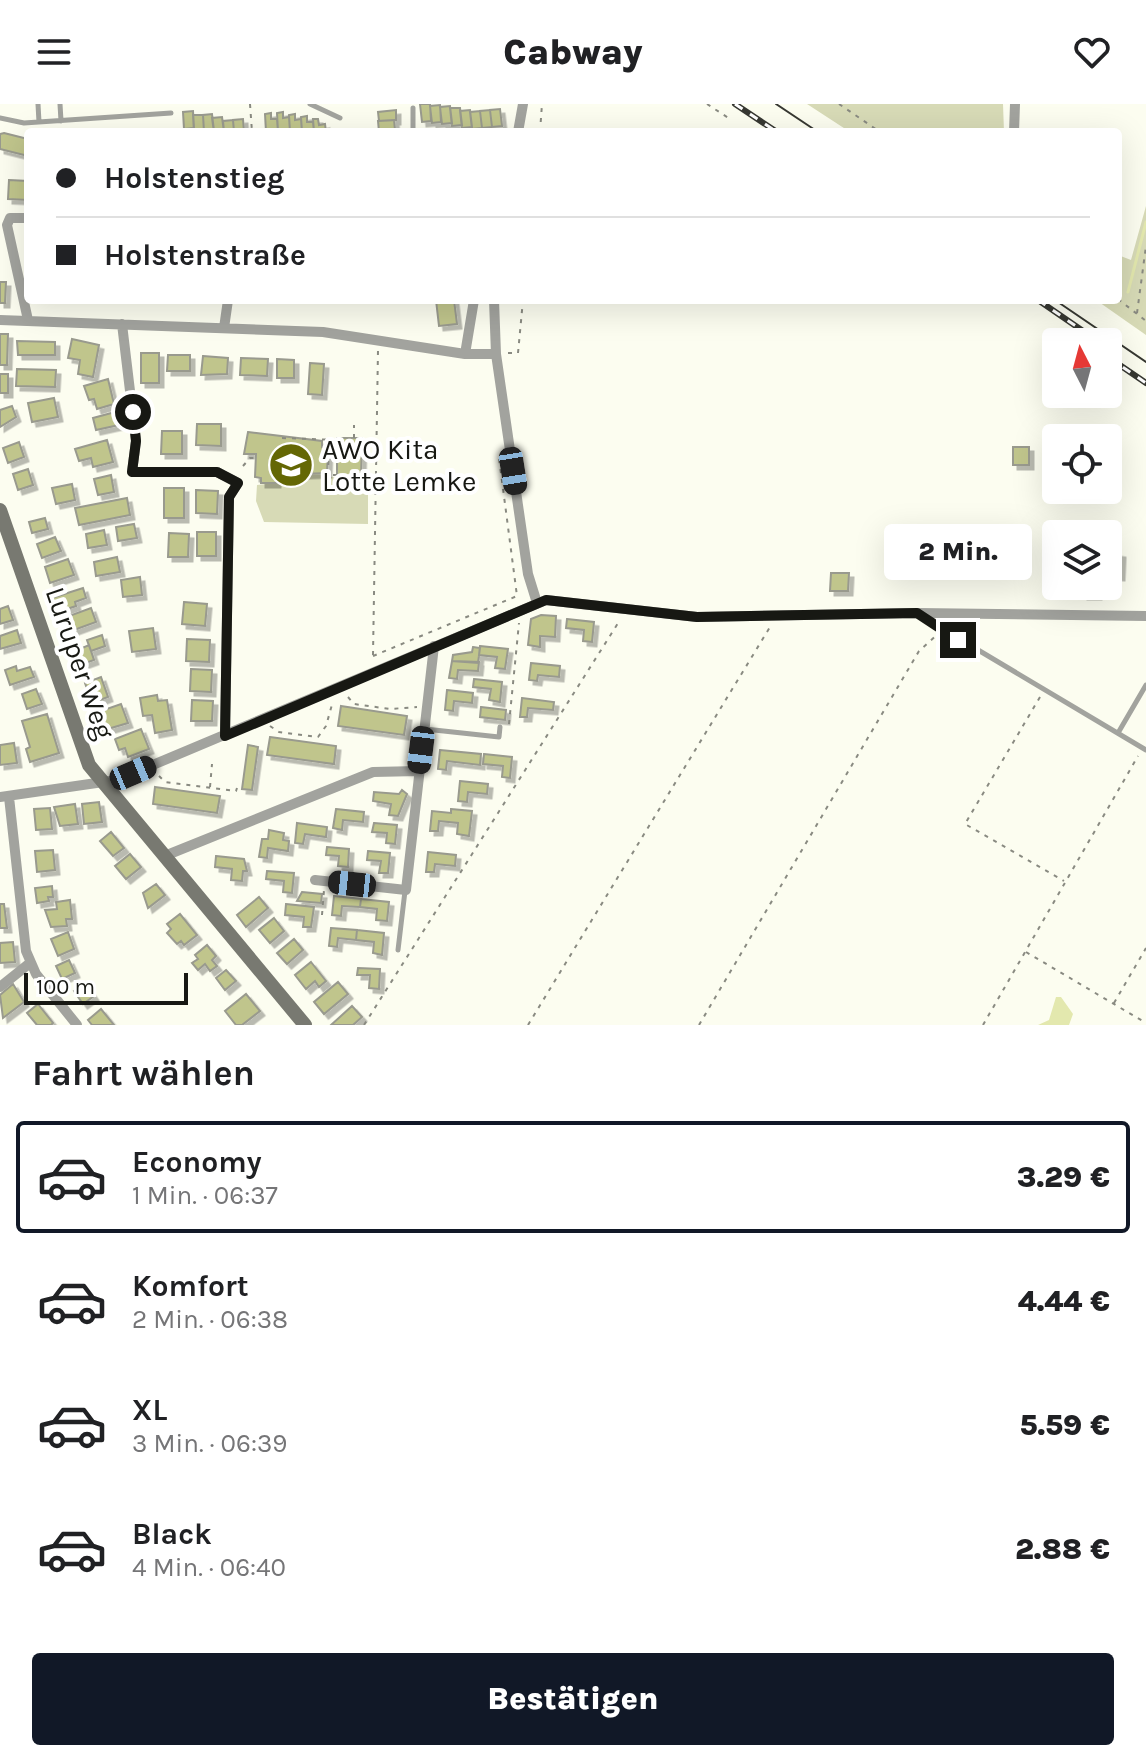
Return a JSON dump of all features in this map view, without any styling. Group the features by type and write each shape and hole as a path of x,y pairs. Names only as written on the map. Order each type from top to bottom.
{"street":[{"path":"519,128 523,104"},
{"path":"1014,128 1015,104"},
{"path":"24,218 10,218 7,225 24,302"},
{"path":"24,304 28,320"},
{"path":"224,328 227,304"},
{"path":"465,354 473,304"},
{"path":"494,304 496,354 528,574 537,603"},
{"path":"0,320 323,332 465,354 496,354"},
{"path":"122,324 136,441 132,472 217,472 238,483 229,497 225,736"},
{"name":"Luruper Weg","path":"0,510 81,746 101,783 167,855 305,1025"},
{"path":"77,1025 30,963 4,797 101,783 150,766 537,603 556,600 697,617 917,613 1146,616"},
{"path":"320,880 406,890 434,646"},
{"path":"167,855 373,772 419,771"},
{"path":"0,987 30,963"}],"lane":[{"path":"38,104 39,122"},
{"path":"60,104 61,121"},
{"path":"310,104 340,118"},
{"path":"413,108 413,128"},
{"path":"0,118 39,122 171,113"},
{"path":"917,613 1144,749"},
{"path":"958,640 959,613"},
{"path":"1118,733 1146,685"},
{"path":"424,729 499,737 500,727"},
{"path":"398,950 406,890"}],"path":[{"path":"250,104 252,128"},
{"path":"540,128 542,104"},
{"path":"707,104 730,119"},
{"path":"839,104 874,128"},
{"path":"1137,313 1146,246"},
{"path":"1122,302 1146,320"},
{"path":"496,354 518,353 523,304"},
{"path":"372,673 378,341"},
{"path":"354,425 354,438"},
{"path":"282,438 337,440"},
{"path":"328,475 329,439"},
{"path":"373,656 517,596 498,445"},
{"path":"243,466 250,458 256,458"},
{"path":"323,475 337,475"},
{"path":"364,1025 627,609"},
{"path":"500,727 508,728 521,610"},
{"path":"528,1025 777,616"},
{"path":"699,1025 919,651 942,630"},
{"path":"263,720 279,732 318,737 326,726 338,688 354,704 390,709 427,708"},
{"path":"1044,691 965,824 1065,882"},
{"path":"983,1025 1144,749"},
{"path":"210,788 212,764"},
{"path":"150,766 165,782 236,791 237,788"},
{"path":"320,880 322,915"},
{"path":"1114,1004 1146,948"},
{"path":"1025,952 1146,1023"}],"shaded area":[{"path":"807,104 1003,104 1004,128 844,128"},
{"path":"1146,206 1146,335 1102,304 1122,304 1122,257 1131,260"},
{"path":"327,473 327,477 368,478 368,524 264,522 256,501 257,485 276,483 277,475"},
{"path":"1056,997 1061,997 1073,1014 1069,1025 1038,1025 1049,1020"}],"building":[{"path":"420,104 430,104 431,121 422,122"},
{"path":"440,105 441,122 432,123 430,106"},
{"path":"450,106 452,123 442,124 440,107"},
{"path":"450,108 460,108 462,125 452,126"},
{"path":"500,109 502,126 492,127 490,110"},
{"path":"396,110 396,120 379,121 378,112"},
{"path":"470,110 472,127 462,128 460,111"},
{"path":"490,110 492,127 482,128 480,111"},
{"path":"193,111 194,128 184,128 183,112"},
{"path":"480,111 482,128 472,128 470,112"},
{"path":"283,112 283,118 289,117 290,128 278,128 277,113"},
{"path":"271,113 271,119 277,119 278,128 266,128 265,114"},
{"path":"212,114 214,128 204,128 203,115"},
{"path":"295,114 295,120 301,119 302,128 290,128 289,115"},
{"path":"193,115 203,115 204,128 194,128"},
{"path":"307,116 307,122 313,122 314,128 302,128 301,117"},
{"path":"222,117 223,128 213,128 212,118"},
{"path":"243,119 244,128 234,128 233,120"},
{"path":"313,119 318,119 319,125 325,124 326,128 314,128"},
{"path":"233,120 234,128 224,128 223,121"},
{"path":"394,120 395,128 379,128 378,121"},
{"path":"0,134 24,138 24,155 0,149"},
{"path":"9,180 24,181 24,200 8,199"},
{"path":"0,282 6,282 5,303 0,303"},
{"path":"436,304 454,304 457,324 439,326"},
{"path":"0,334 8,334 7,365 0,365"},
{"path":"72,339 99,345 93,377 78,374 80,360 68,358"},
{"path":"17,341 55,342 55,355 18,355"},
{"path":"141,353 159,353 159,383 141,383"},
{"path":"168,355 190,355 190,371 167,371"},
{"path":"203,356 228,358 227,374 201,375"},
{"path":"241,358 268,359 267,376 240,375"},
{"path":"277,359 294,360 294,378 277,378"},
{"path":"310,363 324,364 322,395 308,394"},
{"path":"17,369 56,370 55,387 16,386"},
{"path":"0,374 8,374 8,393 0,393"},
{"path":"108,379 114,404 97,409 94,399 89,400 84,386"},
{"path":"54,398 58,417 32,422 28,403"},
{"path":"12,406 16,417 0,427 0,410"},
{"path":"115,412 119,425 96,430 93,418"},
{"path":"197,424 221,424 221,446 196,445"},
{"path":"162,431 182,431 182,454 161,454"},
{"name":"AWO Kita Lotte Lemke","path":"248,432 322,441 322,447 328,447 327,473 277,475 276,483 261,483 261,478 255,477 256,454 244,454"},
{"path":"337,438 362,438 361,478 337,477"},
{"path":"107,440 113,462 93,467 91,458 79,461 75,449"},
{"path":"19,442 24,457 8,463 3,448"},
{"path":"1013,447 1029,447 1029,465 1013,465"},
{"path":"28,469 33,485 18,490 13,474"},
{"path":"111,475 114,492 98,495 94,479"},
{"path":"72,484 75,500 56,504 52,488"},
{"path":"164,488 184,488 184,518 164,518"},
{"path":"196,490 218,491 217,514 196,513"},
{"path":"127,498 130,515 79,525 75,508"},
{"path":"45,518 48,529 32,533 29,522"},
{"path":"134,524 137,538 118,541 116,527"},
{"path":"104,530 107,545 88,548 86,534"},
{"path":"197,532 216,532 216,556 197,556"},
{"path":"169,533 189,534 188,557 168,557"},
{"path":"55,537 61,551 42,558 37,544"},
{"path":"117,557 120,572 96,576 94,562"},
{"path":"68,559 74,575 50,583 45,567"},
{"path":"831,573 849,573 848,591 830,591"},
{"path":"140,577 142,595 123,597 121,580"},
{"path":"83,588 86,598 75,602 76,606 61,611 58,602 54,604 52,598"},
{"path":"184,602 207,604 205,626 182,624"},
{"path":"8,606 13,620 0,624 0,609"},
{"path":"91,608 96,622 74,630 69,616"},
{"path":"541,615 556,616 555,637 540,636 540,647 528,645 531,619"},
{"path":"567,619 594,622 592,642 583,641 584,630 566,628"},
{"path":"153,628 156,649 132,652 129,631"},
{"path":"17,630 21,643 0,649 0,636"},
{"path":"102,635 105,646 91,651 87,640"},
{"path":"187,639 210,640 209,662 186,661"},
{"path":"89,645 94,660 80,665 75,651"},
{"path":"480,646 508,649 505,669 495,668 497,657 479,655"},
{"path":"473,647 480,648 478,663 452,661 453,655 472,652"},
{"path":"452,661 479,662 478,671 458,670 457,679 449,678"},
{"path":"531,663 560,666 559,677 538,675 537,681 529,680"},
{"path":"16,666 17,671 30,667 34,677 10,685 5,670"},
{"path":"191,669 212,670 211,692 190,691"},
{"path":"101,677 108,697 92,703 85,683"},
{"path":"474,679 502,682 500,702 489,700 491,689 473,687"},
{"path":"36,689 42,704 27,709 22,694"},
{"path":"447,690 473,693 472,703 454,701 453,711 445,710"},
{"path":"157,695 158,701 167,700 172,730 155,733 152,715 143,716 140,698"},
{"path":"522,698 554,702 553,710 528,708 527,717 520,717"},
{"path":"192,700 213,701 212,721 191,721"},
{"path":"121,704 128,723 101,731 95,713"},
{"path":"341,706 407,716 404,735 338,726"},
{"path":"481,707 506,710 505,720 480,717"},
{"path":"47,714 59,753 30,762 26,749 30,747 22,721"},
{"path":"141,729 149,749 128,757 125,748 119,750 115,739"},
{"path":"270,737 336,746 334,764 267,755"},
{"path":"14,743 17,763 0,765 0,745"},
{"path":"248,745 258,747 252,790 242,789"},
{"path":"440,750 481,754 480,765 447,761 446,770 438,769"},
{"path":"484,754 512,757 510,778 502,777 503,766 483,764"},
{"path":"460,781 488,784 487,794 468,792 467,802 458,801"},
{"path":"155,787 220,796 217,813 153,804"},
{"path":"402,790 407,794 398,816 389,815 391,804 373,801 374,792 399,794"},
{"path":"99,802 102,822 84,824 82,804"},
{"path":"75,804 78,824 60,826 54,807"},
{"path":"50,808 52,829 36,830 34,809"},
{"path":"336,809 364,812 363,822 343,820 342,830 333,828"},
{"path":"451,809 472,811 469,836 457,834 458,823 439,821 438,831 430,831 432,811 451,813"},
{"path":"297,823 327,827 326,837 305,834 303,844 295,843"},
{"path":"374,823 397,825 395,844 386,843 387,833 372,832"},
{"path":"269,830 284,833 283,840 289,841 288,851 268,848 267,858 259,857 262,839 268,839"},
{"path":"111,832 124,848 113,856 100,841"},
{"path":"327,847 349,849 348,867 338,866 339,856 326,855"},
{"path":"53,850 55,870 37,872 35,851"},
{"path":"368,851 390,853 388,873 379,873 381,861 367,860"},
{"path":"428,852 456,855 455,866 435,864 434,872 426,872"},
{"path":"130,854 141,867 126,879 115,866"},
{"path":"216,856 244,859 247,871 243,871 242,881 231,880 232,869 215,867"},
{"path":"267,871 294,873 292,893 283,892 284,881 266,879"},
{"path":"156,884 165,895 148,908 143,893"},
{"path":"52,886 53,897 37,903 35,888"},
{"path":"302,892 322,894 321,903 297,901"},
{"path":"334,896 361,899 360,907 342,906 341,916 332,915"},
{"path":"259,897 268,908 246,927 237,915"},
{"path":"361,899 389,902 387,921 376,920 377,909 360,907"},
{"path":"70,900 72,919 66,919 67,926 51,927 45,910 57,909 56,902"},
{"path":"0,904 4,904 7,928 0,928"},
{"path":"286,904 314,907 311,927 303,927 304,917 285,915"},
{"path":"180,914 197,935 184,945 181,941 177,944 167,933 171,929 167,924"},
{"path":"274,918 284,931 270,943 259,930"},
{"path":"331,928 357,930 356,940 338,938 337,947 329,946"},
{"path":"357,930 384,933 382,955 373,953 374,942 356,940"},
{"path":"68,932 74,949 58,956 51,939"},
{"path":"294,939 303,950 287,964 277,953"},
{"path":"13,942 15,962 0,963 0,943"},
{"path":"207,945 216,956 212,960 217,966 210,971 205,964 198,970 192,963 198,959 195,955"},
{"path":"69,960 75,973 62,979 56,966"},
{"path":"311,962 326,981 319,987 315,981 306,989 295,975"},
{"path":"358,968 380,969 379,989 369,988 370,975 357,975"},
{"path":"226,970 236,981 225,990 216,978"},
{"path":"338,982 348,994 324,1014 314,1002"},
{"path":"85,983 94,996 83,1004 74,991"},
{"path":"13,984 24,1002 3,1018 0,995"},
{"path":"246,994 260,1011 242,1025 236,1025 225,1011"},
{"path":"38,1004 53,1023 51,1025 37,1025 27,1013"},
{"path":"352,1006 362,1017 353,1025 331,1025"},
{"path":"101,1009 114,1025 92,1025 88,1020"}],"waterway":[{"path":"1128,292 1146,222"}],"tram line":[{"path":"776,104 812,128"},
{"path":"1061,304 1146,362"}],"railway":[{"path":"735,104 771,128"},
{"path":"1044,304 1079,328"},
{"path":"1122,367 1146,383"}],"place":[{"name":"AWO Kita Lotte Lemke","path":"291,465"}],"route":[{"path":"133,412 136,441 132,472 217,472 238,483 229,497 225,736 546,600 697,617 917,613 958,640"}]}
